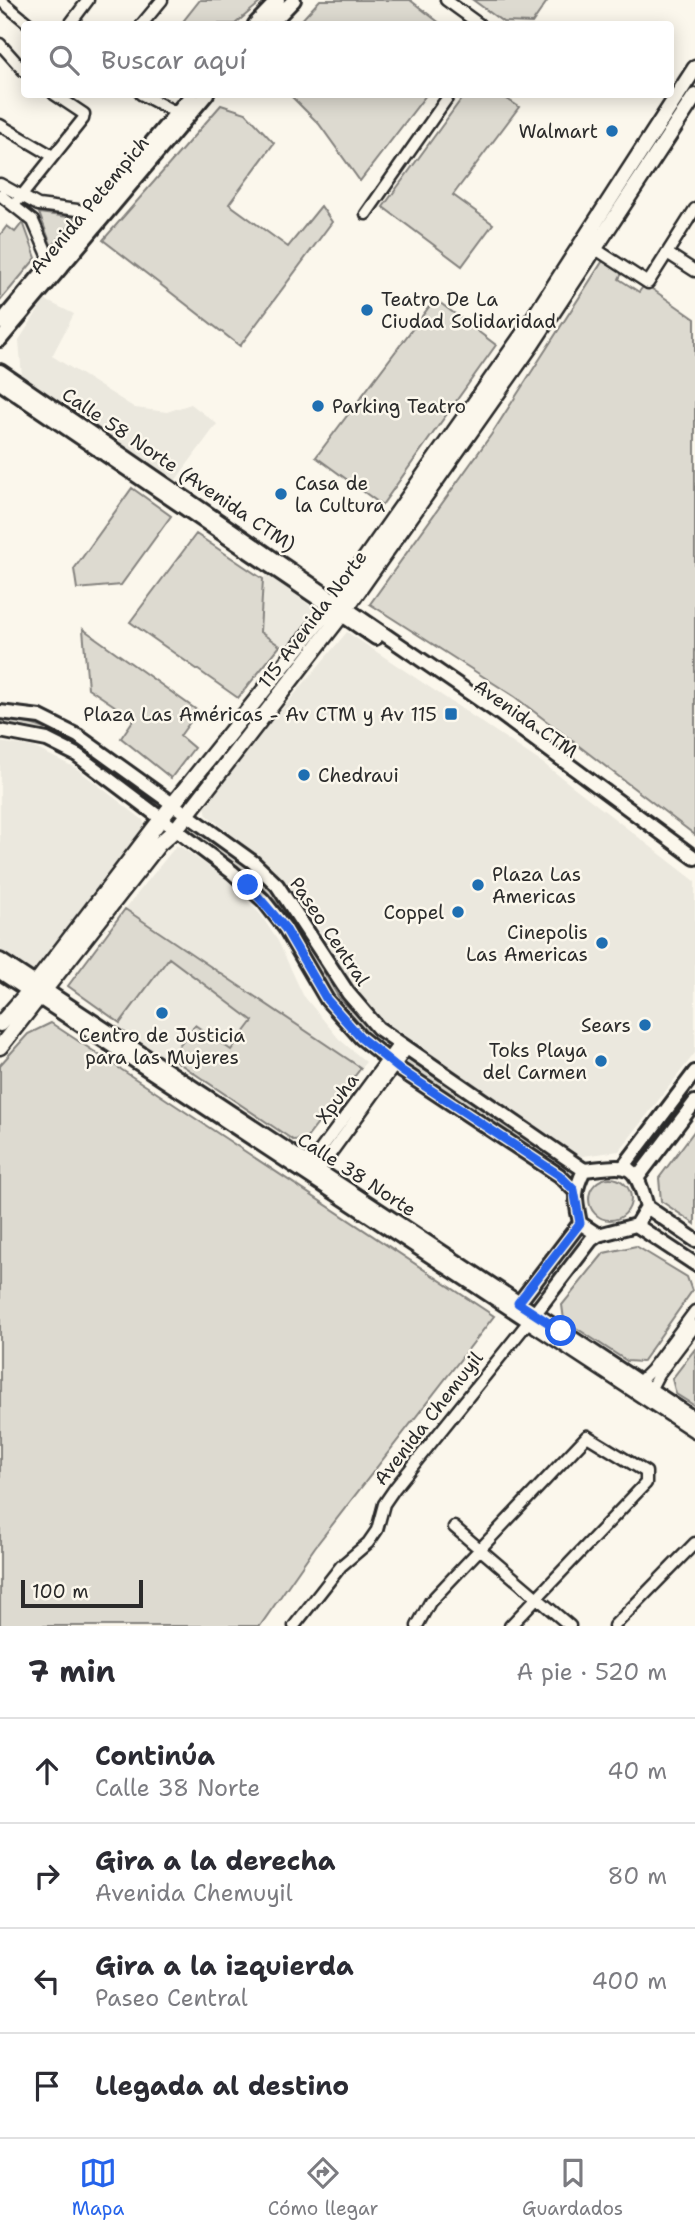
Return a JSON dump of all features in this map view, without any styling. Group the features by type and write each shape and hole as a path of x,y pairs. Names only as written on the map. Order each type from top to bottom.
{"main road":[{"path":"258,21 278,0"},
{"path":"274,21 294,0"},
{"name":"115 Avenida Norte","path":"0,1047 161,819 338,608 521,337 695,68"},
{"name":"115 Avenida Norte","path":"0,1024 38,991 159,844 176,829 532,344 695,96"},
{"name":"Avenida Petempich","path":"0,323 189,98"},
{"name":"Avenida Petempich","path":"0,340 203,98"},
{"name":"Calle 58 Norte (Avenida CTM)","path":"0,371 338,608"},
{"name":"Calle 58 Norte (Avenida CTM)","path":"0,383 338,608"},
{"name":"Avenida CTM","path":"338,608 569,763 695,858"},
{"name":"Avenida CTM","path":"338,608 565,769 695,868"},
{"name":"Paseo Central","path":"0,712 51,721 110,757 253,862 277,885 348,993 378,1028 584,1170"},
{"name":"Paseo Central","path":"0,731 47,740 77,755 248,885 285,928 327,1000 361,1038 391,1063 559,1175 574,1190"},
{"name":"Calle 38 Norte","path":"0,960 38,991 515,1307 635,1386 695,1419"},
{"name":"Calle 38 Norte","path":"0,972 38,991"},
{"path":"624,1166 695,1072"},
{"path":"638,1177 695,1102"},
{"path":"646,1208 636,1225 598,1235 580,1223 574,1190 584,1170 624,1166 638,1177 646,1208 695,1240"},
{"path":"515,1307 580,1223"},
{"path":"636,1225 695,1264"},
{"name":"Avenida Chemuyil","path":"532,1318 598,1235"},
{"name":"Calle 38 Norte","path":"648,1394 695,1430"}],"street":[{"path":"72,21 88,0"},
{"path":"446,0 475,21"},
{"path":"6,2 26,21"},
{"path":"144,21 157,2"},
{"path":"0,44 21,68"},
{"path":"18,200 51,155 83,119 84,114 80,110 60,98"},
{"path":"149,98 177,113"},
{"path":"366,214 447,98"},
{"path":"0,125 51,155"},
{"path":"0,184 18,200 33,221 51,262"},
{"path":"0,195 38,205 93,212"},
{"path":"594,248 648,283 695,209"},
{"path":"667,253 695,271"},
{"name":"Xpuha","path":"311,1172 402,1047"},
{"path":"635,1386 651,1370 695,1311"},
{"name":"Avenida Chemuyil","path":"294,1626 341,1566 368,1543 377,1530 384,1504 395,1488 532,1318"},
{"path":"648,1394 658,1375 695,1326"},
{"path":"417,1626 430,1602 587,1436 646,1472 646,1483 510,1626"},
{"path":"454,1527 570,1626"},
{"path":"614,1626 695,1543"}],"shaded area":[{"path":"200,0 262,1 239,21 183,21"},
{"path":"320,0 410,0 437,21 301,21"},
{"path":"473,0 548,0 533,21 502,21"},
{"path":"293,98 424,98 360,181 319,124"},
{"path":"462,98 506,98 519,107 453,195 493,224 462,266 383,207"},
{"path":"221,105 246,113 274,143 229,204 288,247 321,206 332,222 240,346 103,240"},
{"path":"39,213 76,218 52,247"},
{"path":"23,222 36,258 0,301 0,235 7,226 15,232"},
{"path":"604,259 623,271 619,279 639,292 645,284 695,319 695,835 515,697 370,604 491,435"},
{"path":"435,299 496,345 382,505 316,457"},
{"path":"45,300 74,314 52,356 135,408 167,412 191,404 217,424 175,481 22,377 19,340"},
{"path":"132,488 171,516 121,585 77,589 74,569"},
{"path":"196,534 263,579 260,632 280,646 238,698 130,622"},
{"path":"267,574 316,610 287,650 260,632 263,579"},
{"path":"83,629 198,711 180,736 194,748 171,778 121,738 134,719 88,688"},
{"path":"347,632 544,764 695,881 695,1053 619,1151 576,1157 393,1029 358,998 313,919 288,888 260,858 207,815 204,802"},
{"path":"0,719 35,725 81,746 110,765 152,801 147,802 96,762 61,741 22,727 0,724"},
{"path":"0,742 33,747 76,768 143,820 145,828 32,971 0,950"},
{"path":"191,826 244,864 272,891 288,910 339,998 387,1044 386,1048 370,1039 341,1008 294,928 274,900 240,868 190,831"},
{"path":"176,846 225,878 260,914 278,941 303,995 339,1039 366,1062 361,1068 125,909"},
{"path":"125,909 361,1068 306,1139 293,1140 170,1057 195,1025 231,1050 253,1021 169,958 120,1023 68,986"},
{"path":"169,958 253,1021 231,1051 195,1025 166,1061 118,1026"},
{"path":"51,1023 494,1316 315,1547 260,1626 0,1626 0,1065 28,1034"},
{"path":"407,1058 576,1173 573,1179 404,1063"},
{"path":"695,1130 695,1224 661,1201 659,1178"},
{"path":"610,1178 625,1184 631,1199 625,1214 610,1220 595,1214 589,1199 595,1184"},
{"path":"636,1246 687,1277 692,1291 642,1362 627,1361 564,1320 562,1305 604,1253"},
{"path":"695,1349 695,1406 676,1394 672,1379"}],"place":[{"name":"Walmart","path":"612,131"},
{"name":"Teatro De La Ciudad Solidaridad","path":"367,310"},
{"name":"Parking Teatro","path":"318,406"},
{"name":"Casa de la Cultura","path":"281,494"},
{"name":"Plaza Las Américas - Av CTM y Av 115","path":"451,714"},
{"name":"Chedraui","path":"304,775"},
{"name":"Plaza Las Americas","path":"478,885"},
{"name":"Coppel","path":"458,912"},
{"name":"Cinepolis Las Americas","path":"602,943"},
{"name":"Centro de Justicia para las Mujeres","path":"162,1013"},
{"name":"Sears","path":"645,1025"},
{"name":"Toks Playa del Carmen","path":"601,1061"}],"route":[{"path":"248,885 285,928 327,1000 361,1038 402,1071 470,1114 570,1184 574,1190 580,1223 518,1303 561,1331"}]}
